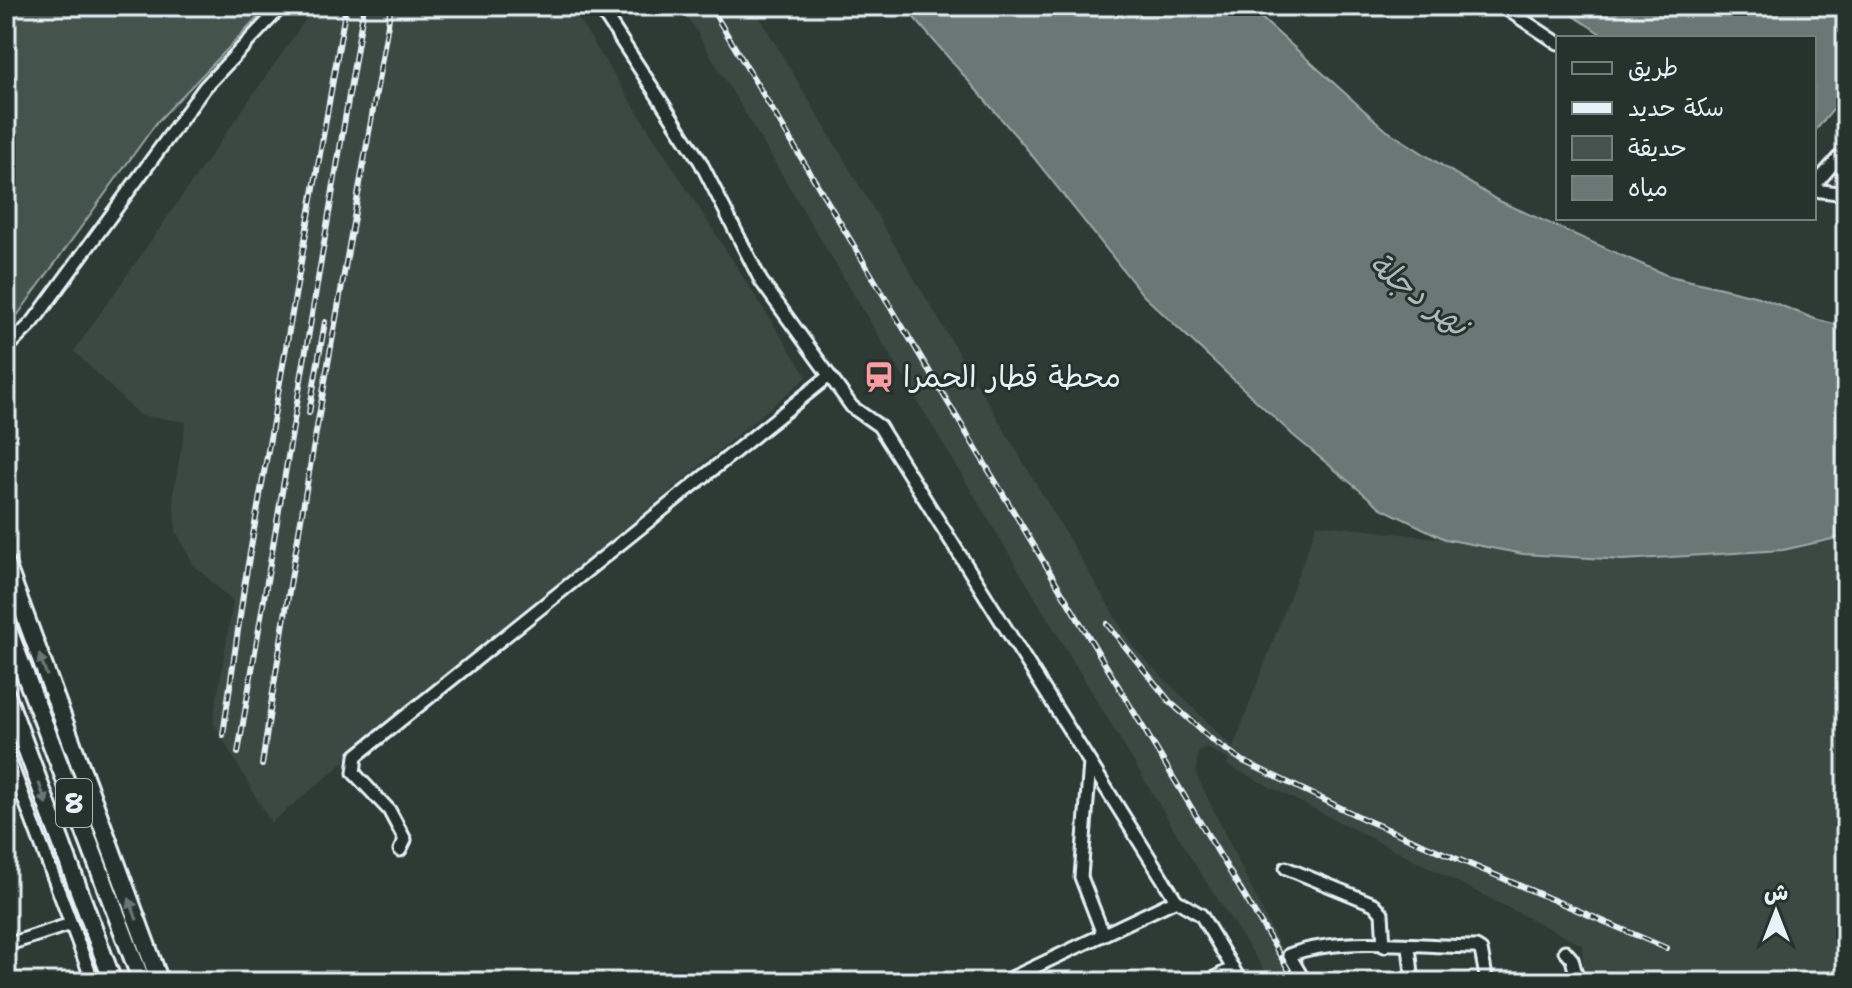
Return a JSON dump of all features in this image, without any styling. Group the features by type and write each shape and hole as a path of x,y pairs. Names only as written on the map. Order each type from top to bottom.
{"highway":[{"path":"6,564 160,982"},
{"name":"8","path":"6,624 142,982"},
{"name":"8","path":"6,694 113,982"}],"street":[{"path":"6,349 33,322 205,87 282,6"},
{"path":"599,6 700,161 761,281 852,407 879,426 1176,900 1201,915 1241,982"},
{"path":"1502,6 1556,42"},
{"path":"1816,186 1846,149"},
{"path":"1816,188 1846,194"},
{"path":"400,850 405,840 399,826 354,773 356,756 829,376"},
{"path":"6,751 12,783 93,982"},
{"path":"1091,762 1081,877 1103,934"},
{"path":"1286,868 1374,904 1382,913 1384,946"},
{"path":"1003,982 1176,900"},
{"path":"6,945 71,924"},
{"path":"1305,982 1289,955 1311,947 1384,946 1480,948 1487,982"},
{"path":"1409,947 1413,982"},
{"path":"1565,951 1572,959 1578,982"},
{"path":"1207,982 1233,968"}],"shaded area":[{"path":"315,6 570,6 807,377 271,823 213,722 233,602 193,564 176,531 173,495 186,422 139,415 74,351"},
{"path":"681,6 753,6 1133,647 1233,748 1317,524 1445,539 1523,554 1623,560 1783,550 1846,536 1846,982 1584,982 1582,945 1227,765 1229,760 1206,747 1198,752 1196,774 1279,945 1301,982 1272,982 1199,871"}],"green space":[{"path":"6,6 269,6 157,122 6,331"}],"water":[{"name":"نهر دجلة","path":"904,6 1248,6 1386,130 1497,200 1666,275 1759,297 1815,319 1846,327 1846,536 1783,550 1623,560 1523,554 1445,539 1381,508 1294,436 1143,295 1022,143"},
{"path":"1559,6 1846,6 1846,95 1816,130 1816,36 1604,36"}],"railway":[{"path":"223,735 245,581 346,6"},
{"path":"238,753 364,6"},
{"path":"262,765 308,480 391,6"},
{"path":"710,6 1296,982"},
{"path":"309,413 325,322"},
{"path":"1107,624 1170,702 1212,740 1243,761 1366,820 1666,948"}],"place":[{"name":"محطة قطار الحمرا","path":"879,377"}]}
